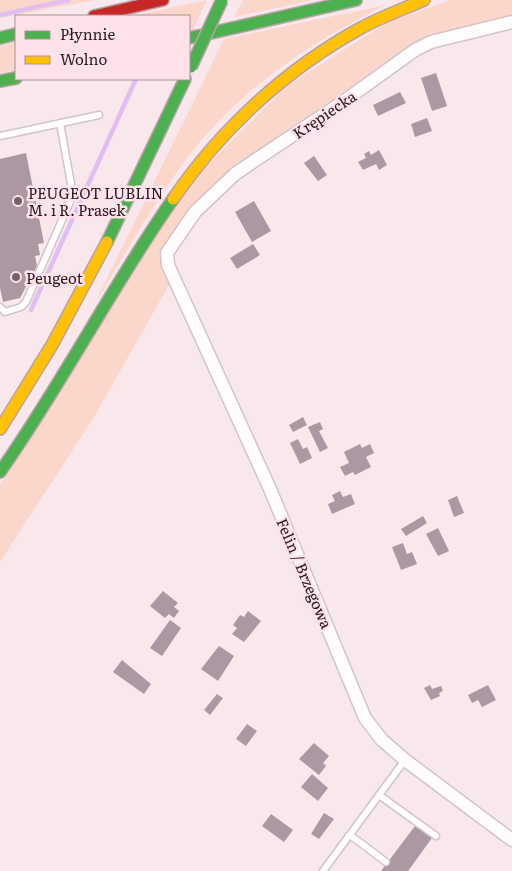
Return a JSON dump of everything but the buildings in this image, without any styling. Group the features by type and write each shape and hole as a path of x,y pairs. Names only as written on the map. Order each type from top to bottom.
{"main road":[{"path":"98,15 163,0"},
{"path":"190,69 222,0"},
{"path":"190,38 356,0"},
{"path":"0,472 28,431 162,213 216,142 260,98 314,56 374,21 424,0"},
{"path":"0,38 15,34"},
{"path":"0,81 15,78"},
{"path":"0,429 26,390 67,318 185,80"}],"street":[{"name":"Krępiecka","path":"167,253 195,212 235,174 340,104 415,50 431,42 512,22"},
{"name":"Felin / Brzegowa","path":"167,253 168,265 198,326 270,489 365,718 382,740 404,760 512,840"}],"lane":[{"path":"0,136 99,114"},
{"path":"0,307 5,312 21,307 26,302 73,195 60,123"},
{"path":"323,871 404,760"},
{"path":"379,795 436,836"},
{"path":"350,835 386,862"}],"shaded area":[{"path":"0,0 95,0 15,15 0,18"},
{"path":"207,0 193,30 190,31 190,15 136,15"},
{"path":"243,0 314,0 234,17"},
{"path":"450,0 512,0 512,17 412,47 397,55 376,74 221,181 162,262 169,285 94,417 0,562 0,485 170,214 205,167 288,85 388,22"},
{"path":"386,5 333,33 282,66 235,105 214,126 194,149 167,187 94,305 224,39"},
{"path":"15,42 15,70 0,73 0,46"}],"waterway":[{"path":"0,15 68,0"},
{"path":"31,310 136,80"}],"traffic: fast":[{"path":"191,67 222,0"},
{"path":"190,38 356,0"},
{"path":"0,38 15,34"},
{"path":"0,81 15,78"},
{"path":"107,242 185,80"},
{"path":"0,472 23,439 173,199"}],"traffic: slow":[{"path":"173,199 192,173 234,125 281,82 333,44 361,28 424,0"},
{"path":"0,429 52,345 107,242"}],"traffic: jam":[{"path":"98,15 163,0"}],"place":[{"name":"PEUGEOT LUBLIN M. i R. Prasek","path":"18,201"},
{"name":"Peugeot","path":"16,277"}]}
